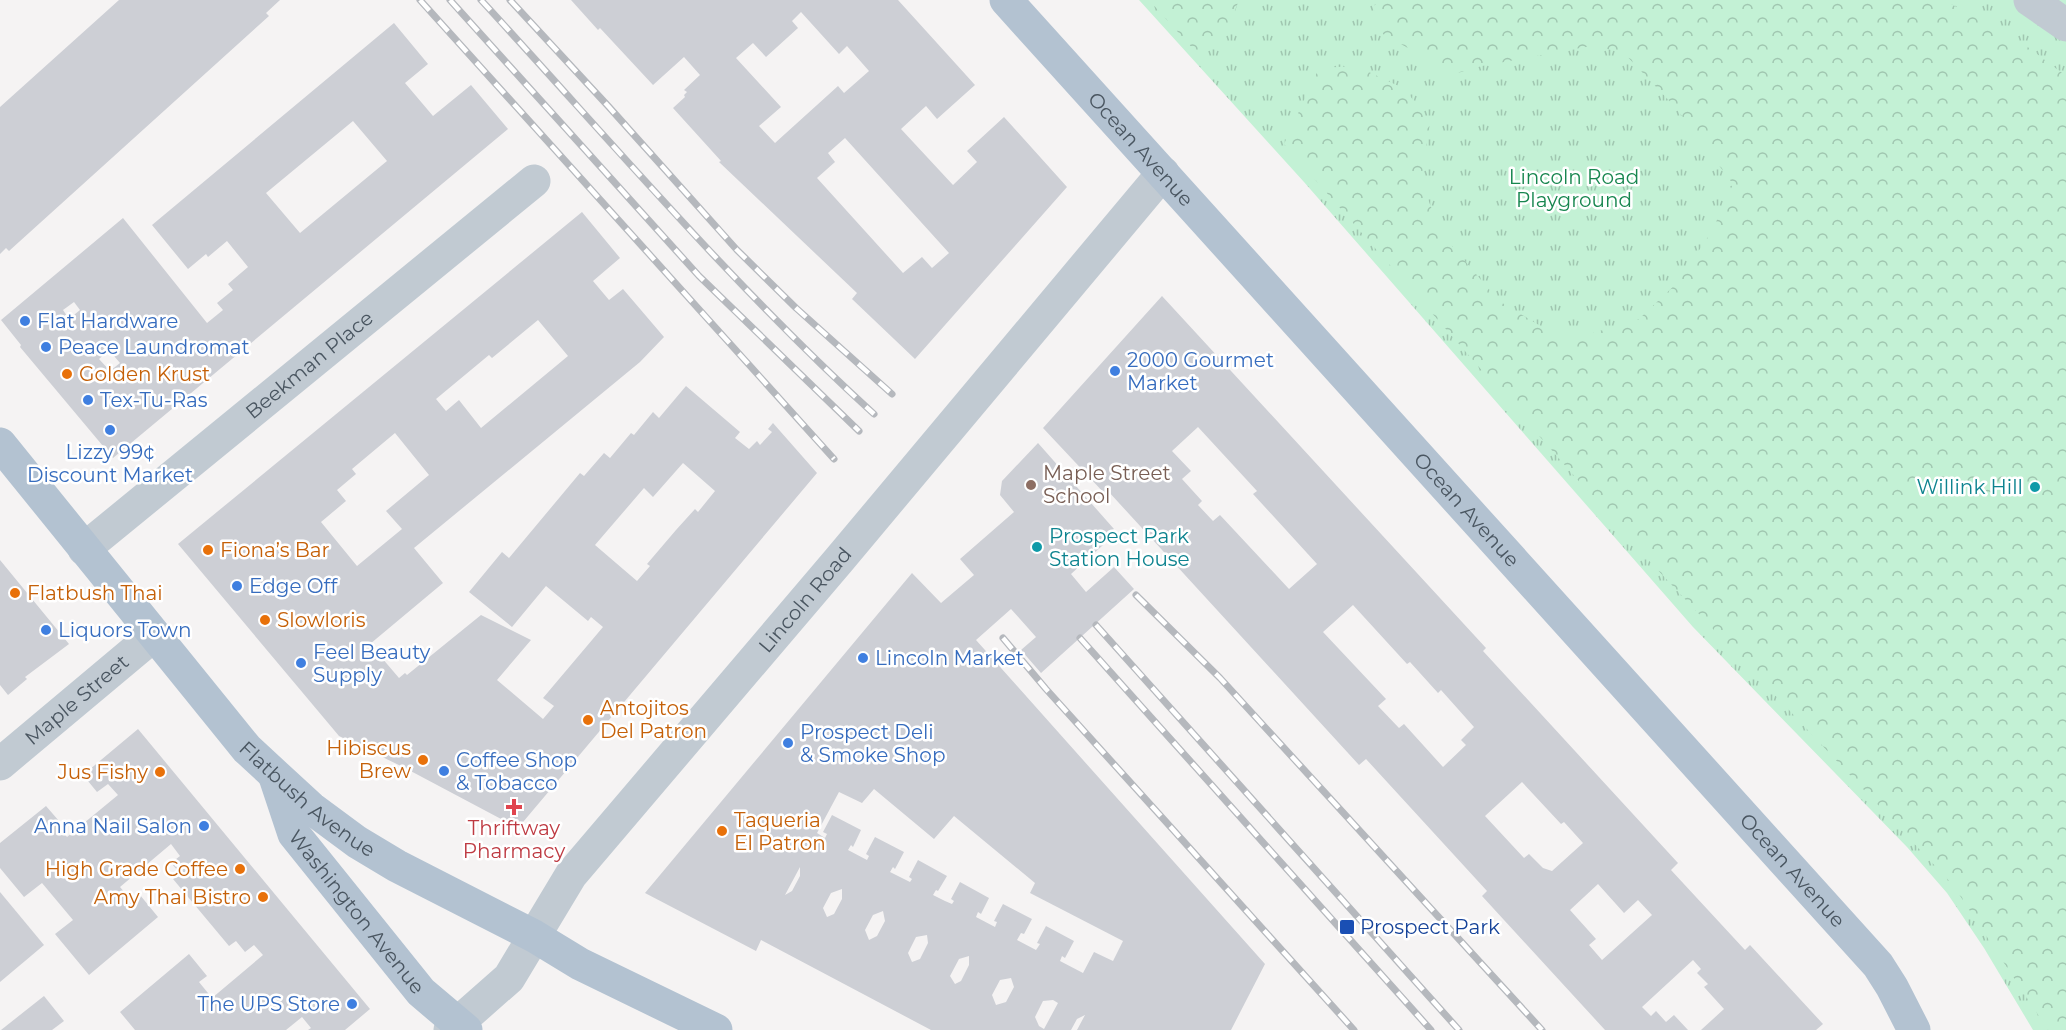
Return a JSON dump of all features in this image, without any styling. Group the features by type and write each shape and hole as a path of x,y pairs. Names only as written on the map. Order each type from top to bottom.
{"main road":[{"name":"Ocean Avenue","path":"1006,0 1878,966 1892,987 1914,1030"},
{"name":"Flatbush Avenue","path":"0,444 247,749 311,808 357,842 397,866 534,936 580,964 716,1030"},
{"name":"Washington Avenue","path":"274,776 294,834 421,992 458,1028"}],"street":[{"path":"2030,0 2066,25"},
{"name":"Lincoln Road","path":"458,1028 509,978 571,875 839,560 1163,173"},
{"name":"Beekman Place","path":"84,549 534,181"},
{"name":"Maple Street","path":"0,764 154,635"}],"green space":[{"name":"Lincoln Road Playground","path":"1139,0 2066,0 2066,1030 2033,1030 1984,948 1947,893 1907,847 1693,627 1304,182"},
{"path":"1149,0 1239,0 1229,26 1196,52"},
{"path":"1380,0 1944,0 2025,45 2066,76 2066,1030 2048,1030 1953,885 1639,550 1284,144 1319,68 1356,66 1405,89 1430,123 1421,181 1441,233 1499,301 1552,333 1593,333 1639,319 1677,283 1712,231 1733,184 1676,108 1623,52 1591,46 1482,66 1447,76 1431,61 1383,34 1373,7"}],"building":[{"path":"119,0 280,0 266,13 269,16 9,251 6,248 0,254 0,107"},
{"path":"571,0 898,0 975,85 937,119 926,106 901,129 953,185 977,162 967,151 1004,117 1067,187 915,359 852,299 857,293 719,162 721,161 673,108 685,97 687,92 684,90 700,75 684,57 653,85 600,28 598,30","holes":["801,12 839,54 847,46 869,71 844,93 838,86 775,143 759,126 781,107 736,58 753,43 766,57 798,28 792,21","845,138 949,253 932,268 922,257 903,273 817,178 835,162 828,153"]},
{"path":"394,23 428,64 405,83 433,116 471,85 508,129 113,458 20,347 21,345 1,320 123,218 207,323 223,310 217,303 233,290 228,284 248,267 227,241 208,257 206,254 188,269 152,225","holes":["353,121 387,161 300,233 266,193","74,302 80,310 69,319 63,310","109,350 120,363 110,371 99,359"]},
{"path":"582,212 620,258 593,281 609,300 623,289 664,337 640,362 414,548 443,583 370,644 399,678 405,673 407,675 481,615 531,640 497,680 543,719 554,706 543,698 603,627 591,617 588,621 546,586 512,627 469,592 502,552 509,558 580,473 584,476 604,453 610,458 631,433 634,435 653,412 659,418 686,386 740,432 735,438 749,449 757,441 760,445 772,432 768,429 773,423 817,473 518,828 339,736 178,544","holes":["538,320 568,356 481,428 459,400 446,411 436,399 489,355 492,358","395,433 429,475 386,511 402,529 357,566 321,522 346,501 337,490 356,474 352,469","683,463 715,491 698,512 695,509 676,530 647,564 650,566 637,581 595,545 644,488 653,497"]},
{"path":"1162,296 1486,648 1483,651 1678,863 1671,870 1745,950 1750,945 1823,1024 1816,1030 1701,1030 1724,1009 1704,987 1708,984 1697,973 1701,969 1693,960 1642,1007 1651,1016 1656,1011 1666,1022 1674,1015 1688,1030 1605,1030 1482,896 1487,891 1366,759 1359,765 1108,491 1105,494 1043,428","holes":["1198,427 1257,491 1253,494 1317,564 1289,589 1220,515 1213,521 1198,505 1202,501 1182,479 1191,471 1172,451","1353,605 1407,664 1410,662 1438,693 1441,690 1474,727 1461,740 1466,745 1443,767 1404,724 1399,728 1378,706 1386,699 1323,632","1522,782 1561,824 1564,822 1583,843 1552,871 1543,868 1529,854 1524,858 1485,816","1598,884 1624,913 1638,900 1652,915 1602,960 1589,945 1596,939 1570,910"]},
{"path":"1038,443 1114,529 1110,532 1113,536 1071,574 1086,592 1114,567 1134,589 1041,673 1021,650 1036,637 1011,609 976,640 1265,964 1231,1030 1077,1030 1085,1015 1077,1019 1071,1030 931,1030 761,940 756,951 645,893 912,573 941,603 974,575 960,559 1014,512 1000,495 1002,481","holes":["874,789 934,839 954,816 1035,883 1030,893 1123,941 1113,961 1094,952 1083,973 1060,961 1062,956 1065,958 1074,941 1046,926 1036,950 1017,940 1021,933 1024,934 1032,919 1003,904 994,921 997,922 995,927 976,917 978,912 981,914 989,898 960,882 951,899 954,901 952,904 933,895 947,876 918,860 909,877 912,879 910,882 890,872 893,867 895,869 904,852 875,837 866,854 869,856 867,860 848,850 851,845 853,847 861,830 832,815 823,832 827,834 825,838 817,833 839,792 862,803","800,867 800,876 792,891 785,895","842,889 842,899 834,914 827,917 823,908 831,893","883,911 885,921 877,936 869,940 865,930 873,915","927,935 928,943 920,959 912,962 908,953 916,937","969,956 969,965 961,981 955,984 950,976 959,959","1011,978 1014,987 1006,1002 996,1005 992,995 1000,980","1053,1000 1058,1003 1044,1029 1039,1026 1035,1017 1043,1001"]},
{"path":"0,560 69,644 25,677 27,679 8,695 0,685"},
{"path":"138,729 370,1009 345,1030 308,1030 311,1028 302,1017 286,1030 135,1030 120,1012 189,954 207,976 199,982 212,998 263,955 254,945 245,952 236,941 229,946 173,879 180,873 171,863 180,856 171,844 120,887 132,901 140,895 158,917 89,975 55,934 73,920 42,883 24,897 0,868 0,843 46,806 59,821 56,824 67,837 118,795 108,784 97,792 83,775"},
{"path":"0,892 44,945 0,982"},
{"path":"44,996 64,1021 52,1030 1,1030"}],"railway":[{"path":"420,0 834,459"},
{"path":"450,0 699,276 859,431"},
{"path":"481,0 722,264 771,315 874,414"},
{"path":"510,0 737,250 796,308 892,394"},
{"path":"1136,595 1220,678 1542,1030"},
{"path":"1096,625 1459,1030"},
{"path":"1003,638 1046,689 1354,1030"},
{"path":"1080,638 1431,1030"}],"place":[{"name":"Flat Hardware","path":"25,321"},
{"name":"Peace Laundromat","path":"46,347"},
{"name":"2000 Gourmet Market","path":"1115,371"},
{"name":"Golden Krust","path":"67,374"},
{"name":"Tex-Tu-Ras","path":"88,400"},
{"name":"Lizzy 99¢ Discount Market","path":"110,430"},
{"name":"Maple Street School","path":"1031,485"},
{"name":"Willink Hill","path":"2035,487"},
{"name":"Prospect Park Station House","path":"1037,547"},
{"name":"Fiona’s Bar","path":"208,550"},
{"name":"Edge Off","path":"237,586"},
{"name":"Flatbush Thai","path":"15,593"},
{"name":"Slowloris","path":"265,620"},
{"name":"Liquors Town","path":"46,630"},
{"name":"Lincoln Market","path":"863,658"},
{"name":"Feel Beauty Supply","path":"301,663"},
{"name":"Antojitos Del Patron","path":"588,720"},
{"name":"Prospect Deli & Smoke Shop","path":"788,743"},
{"name":"Hibiscus Brew","path":"423,760"},
{"name":"Coffee Shop & Tobacco","path":"444,771"},
{"name":"Jus Fishy","path":"160,772"},
{"name":"Thriftway Pharmacy","path":"514,807"},
{"name":"Anna Nail Salon","path":"204,826"},
{"name":"Taqueria El Patron","path":"722,831"},
{"name":"High Grade Coffee","path":"240,869"},
{"name":"Amy Thai Bistro","path":"263,897"},
{"name":"Prospect Park","path":"1347,927"},
{"name":"The UPS Store","path":"352,1004"}]}
